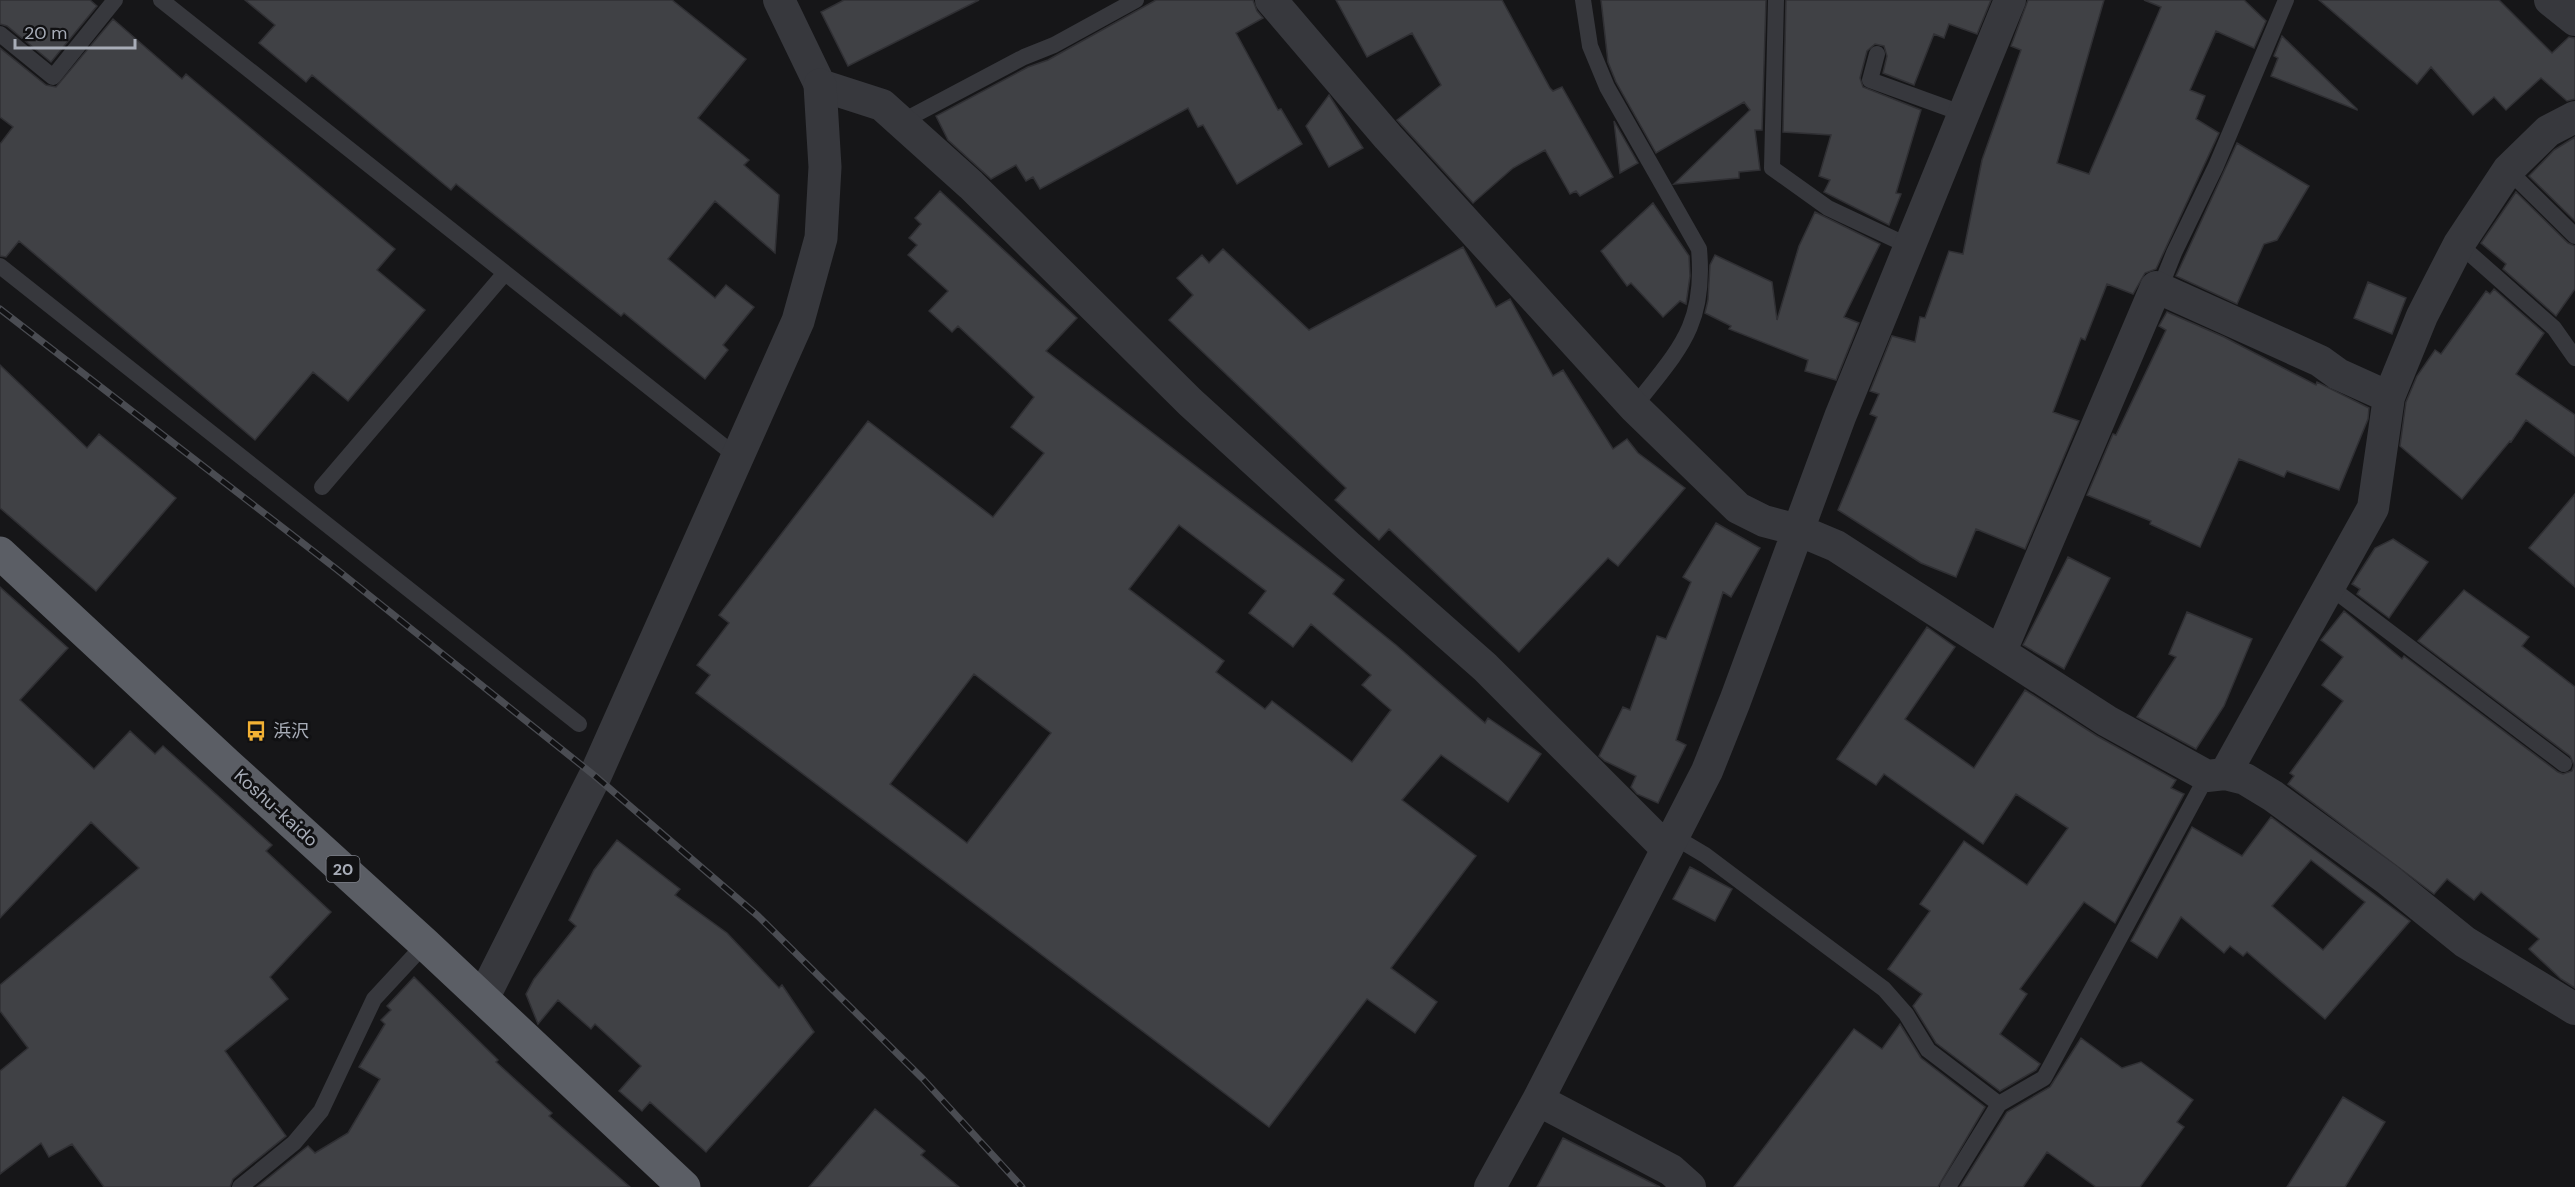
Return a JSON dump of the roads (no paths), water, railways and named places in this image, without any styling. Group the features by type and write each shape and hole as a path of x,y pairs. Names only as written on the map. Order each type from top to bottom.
{"highway":[{"name":"Koshu-kaido","path":"0,553 226,764 425,944 684,1187"}],"street":[{"path":"483,998 595,776 798,321 821,238 825,167 820,85 779,0"},
{"path":"1271,0 1388,137 1634,407 1738,508 1764,521 1798,530 1836,546 2107,721 2216,775 2245,778 2387,879 2465,942 2575,1009"},
{"path":"1490,1187 1538,1100 1707,771 1840,417 2010,0"},
{"path":"2550,0 2575,20"},
{"path":"820,85 882,105 971,185 1190,402 1348,546 1485,666 1670,842"},
{"path":"2216,775 2330,587 2373,508 2389,397 2422,316 2459,244 2508,170 2548,131 2575,117"},
{"path":"2001,651 2156,286 2320,361 2338,374 2389,397"},
{"path":"1538,1100 1671,1170 1690,1187"}],"lane":[{"path":"0,34 53,77 115,0"},
{"path":"161,0 736,456"},
{"path":"901,122 1024,57 1054,45 1136,0"},
{"path":"1583,0 1590,46 1607,87 1699,249 1701,272 1698,306 1687,338 1634,407"},
{"path":"1776,0 1772,168 1828,208 1911,247"},
{"path":"2160,288 2174,253 2216,166 2286,0"},
{"path":"1877,54 1870,80 1964,114"},
{"path":"2508,170 2575,236"},
{"path":"2459,244 2554,328 2575,358"},
{"path":"0,266 579,724"},
{"path":"322,487 505,273"},
{"path":"2330,587 2564,764"},
{"path":"1948,1187 1999,1104 2044,1078 2216,775"},
{"path":"1670,842 1705,855 1884,989 1906,1014 1928,1050 1999,1104"},
{"path":"240,1187 294,1143 321,1111 374,999 425,944"}],"railway":[{"path":"0,309 335,568 595,776 758,916 923,1079 1022,1187"}],"place":[{"name":"浜沢","path":"256,731"}]}
